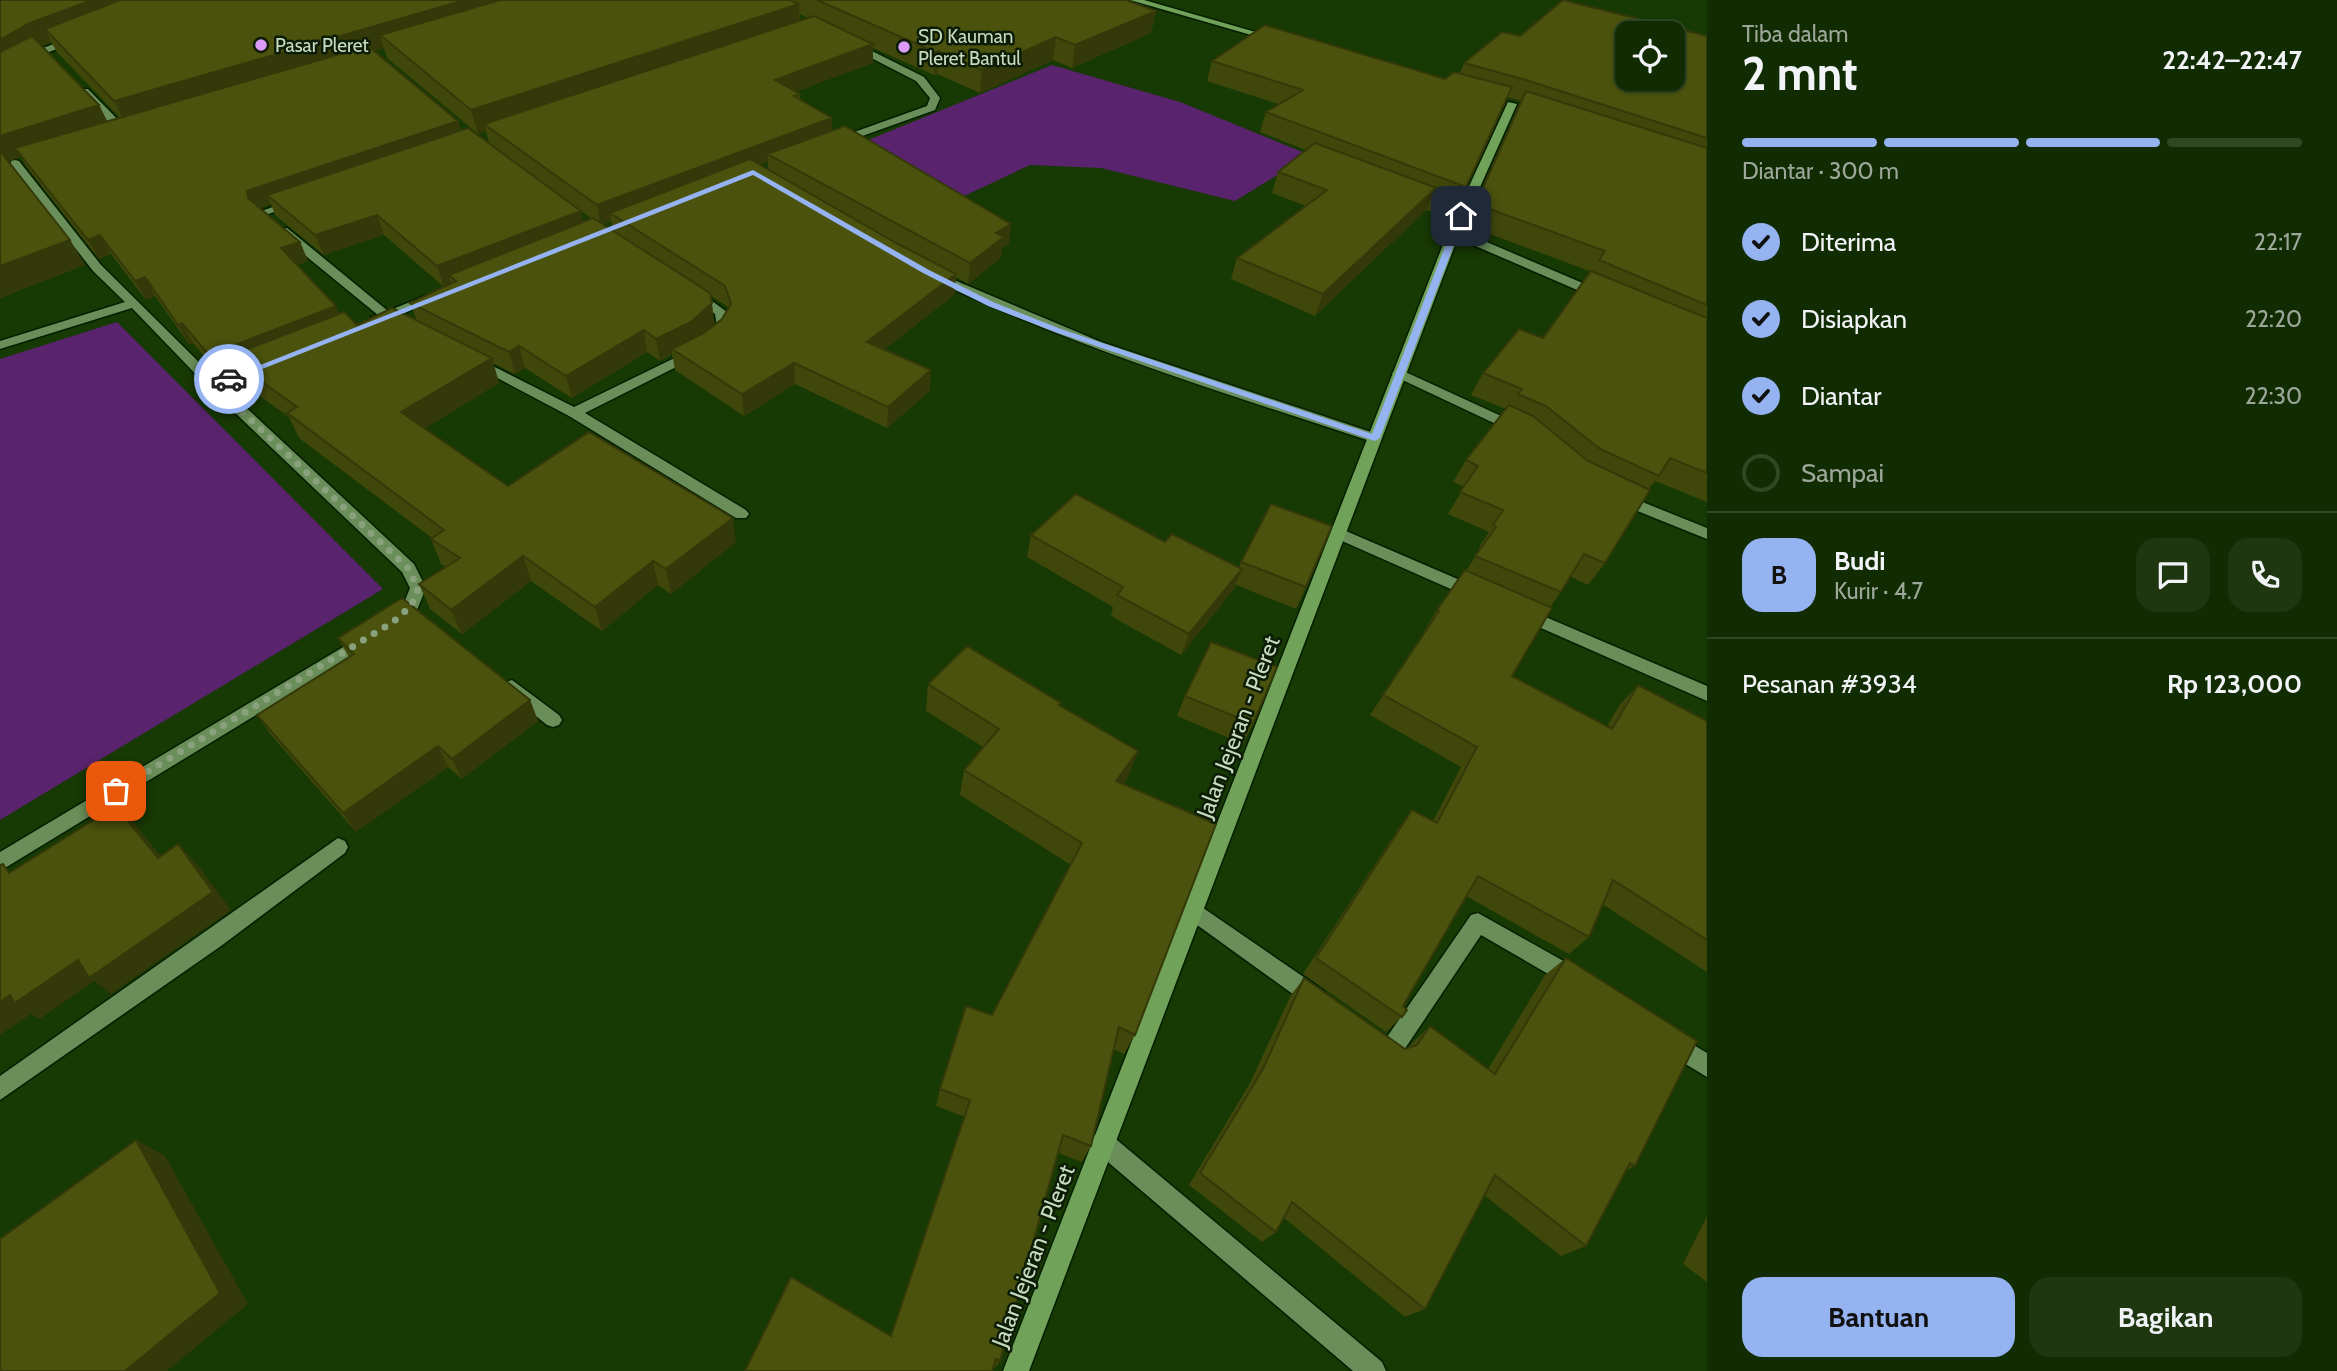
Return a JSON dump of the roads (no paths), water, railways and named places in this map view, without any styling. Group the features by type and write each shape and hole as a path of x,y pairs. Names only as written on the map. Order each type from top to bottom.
{"main road":[{"path":"1134,0 1280,40"},
{"name":"Jalan Jejeran - Pleret","path":"1016,1371 1339,533 1455,220 1513,105"}],"street":[{"path":"0,76 46,50 85,35"},
{"path":"830,145 931,108 935,98 920,79 839,38"},
{"path":"46,50 54,60"},
{"path":"80,86 124,132"},
{"path":"112,135 136,128"},
{"path":"0,862 416,610 418,589 408,568 214,385 97,268 16,163"},
{"path":"312,197 262,213 384,316 408,328"},
{"path":"1455,220 1618,303"},
{"path":"926,271 990,304 1058,331 1375,438"},
{"path":"574,413 700,349 717,336 724,326 720,312 684,285"},
{"path":"360,326 447,291"},
{"path":"0,345 134,303"},
{"path":"467,359 574,413 741,514"},
{"path":"214,385 275,360"},
{"path":"1399,373 1526,433 1537,441"},
{"path":"1607,491 1707,534"},
{"path":"1339,533 1707,694"},
{"path":"503,679 554,720"},
{"path":"0,1089 214,939 338,847"},
{"path":"1193,910 1335,1012"},
{"path":"1368,1036 1390,1051 1478,922 1592,990"},
{"path":"1650,1028 1707,1066"},
{"path":"1103,1143 1373,1371"}],"place":[{"name":"Pasar Pleret","path":"261,45"},
{"name":"SD Kauman Pleret Bantul","path":"904,47"}]}
